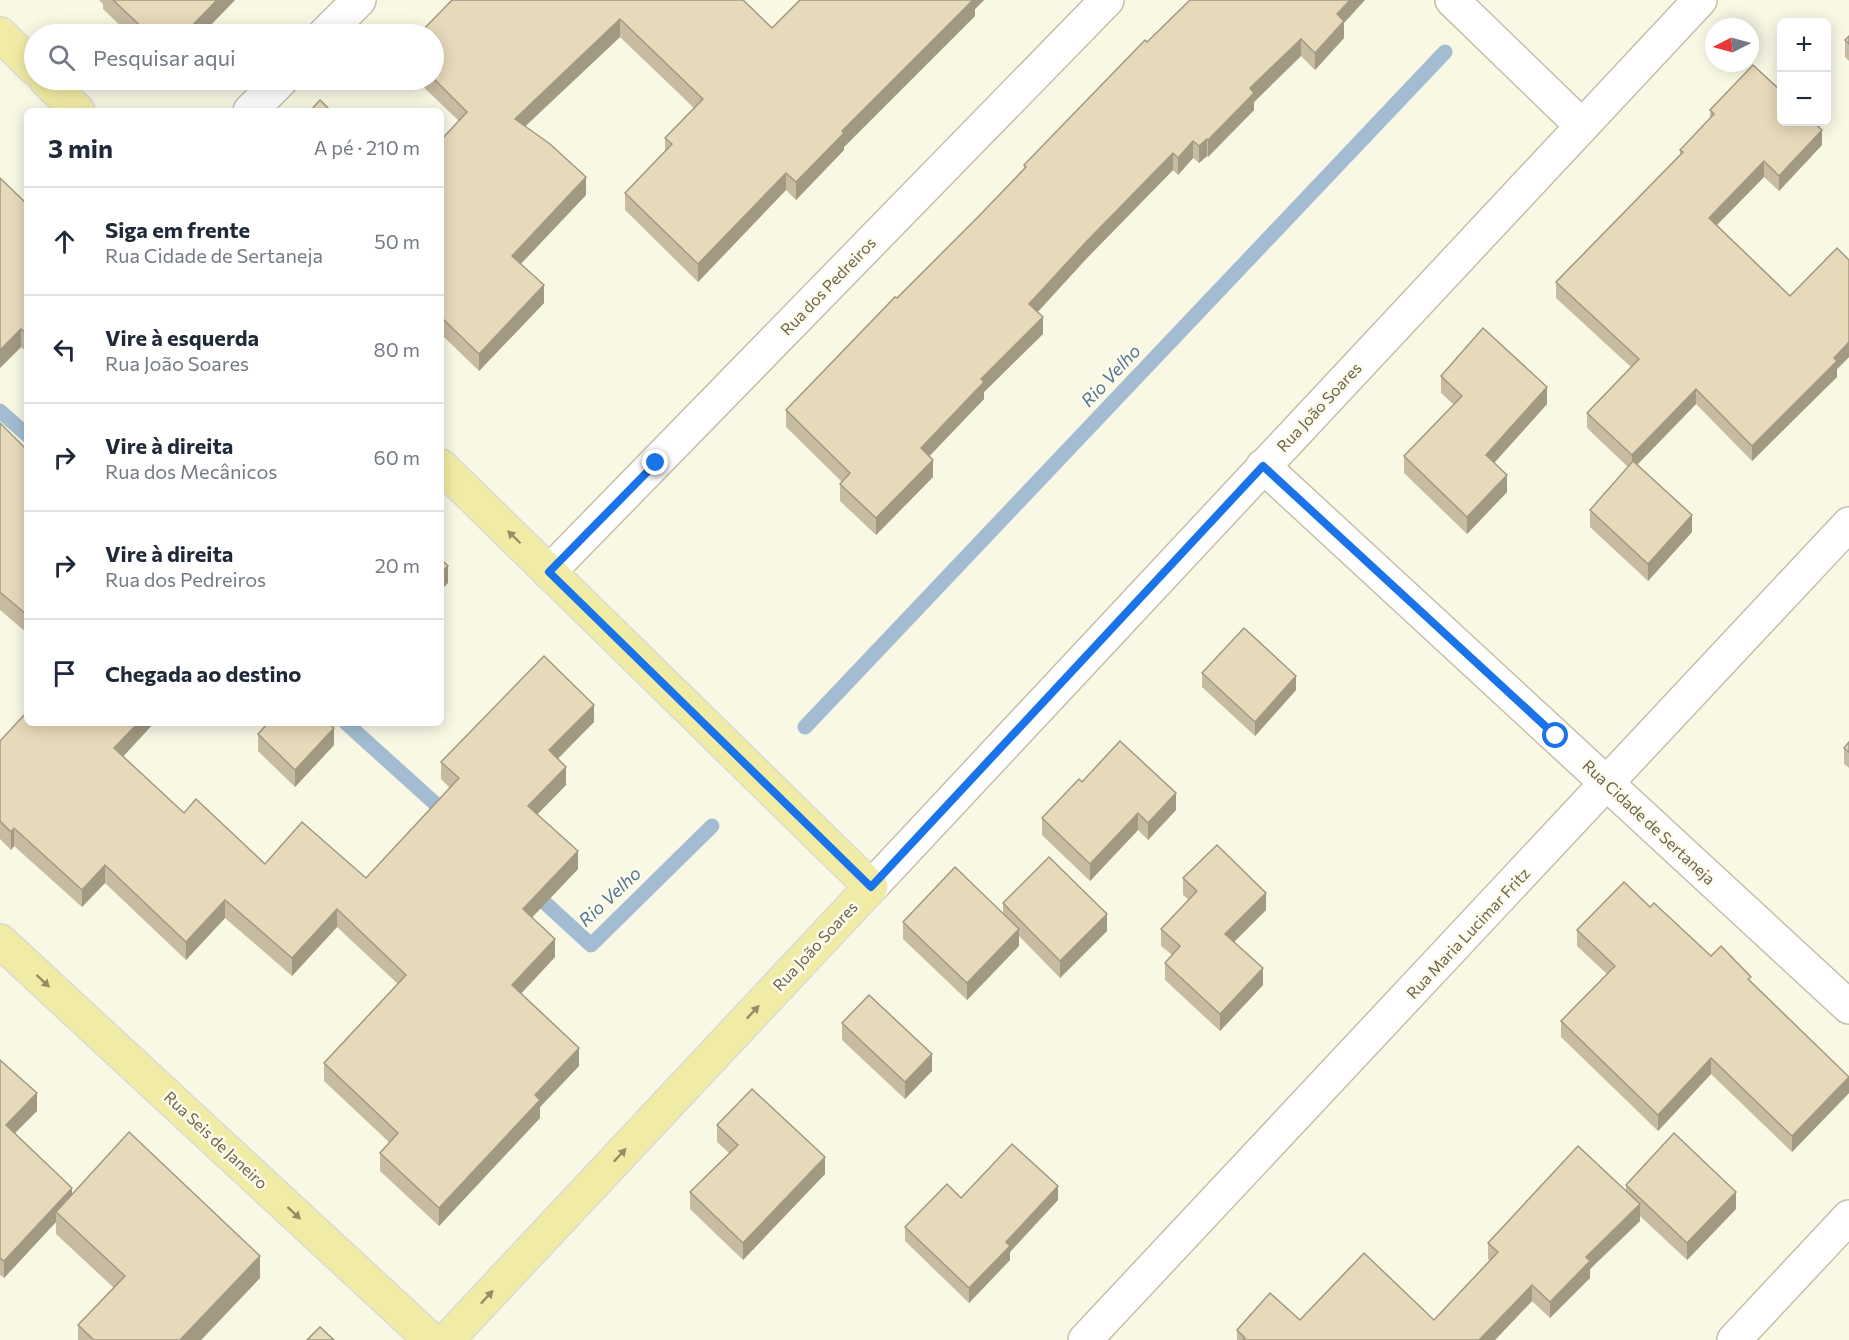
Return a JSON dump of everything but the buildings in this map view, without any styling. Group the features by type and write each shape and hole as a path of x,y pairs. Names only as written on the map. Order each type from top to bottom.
{"main road":[{"path":"0,34 24,58"},
{"path":"56,90 75,108"},
{"path":"444,469 871,887"},
{"name":"Rua João Soares","path":"447,1340 871,887"},
{"name":"Rua Seis de Janeiro","path":"0,941 431,1340"}],"street":[{"path":"335,24 359,0"},
{"name":"Rua dos Pedreiros","path":"549,572 1107,0"},
{"path":"1452,0 1582,126"},
{"name":"Rua João Soares","path":"871,887 1700,0"},
{"path":"253,108 271,90"},
{"name":"Rua Cidade de Sertaneja","path":"1263,466 1849,1007"},
{"name":"Rua Maria Lucimar Fritz","path":"1085,1340 1849,524"},
{"path":"1734,1340 1849,1217"}],"waterway":[{"name":"Rio Velho","path":"805,727 1445,52"},
{"name":"Rio Velho","path":"0,411 24,432"},
{"name":"Rio Velho","path":"349,726 450,817"},
{"name":"Rio Velho","path":"530,889 591,945 712,826"}],"route":[{"path":"656,463 549,572 871,887 1263,466 1556,736"}]}
